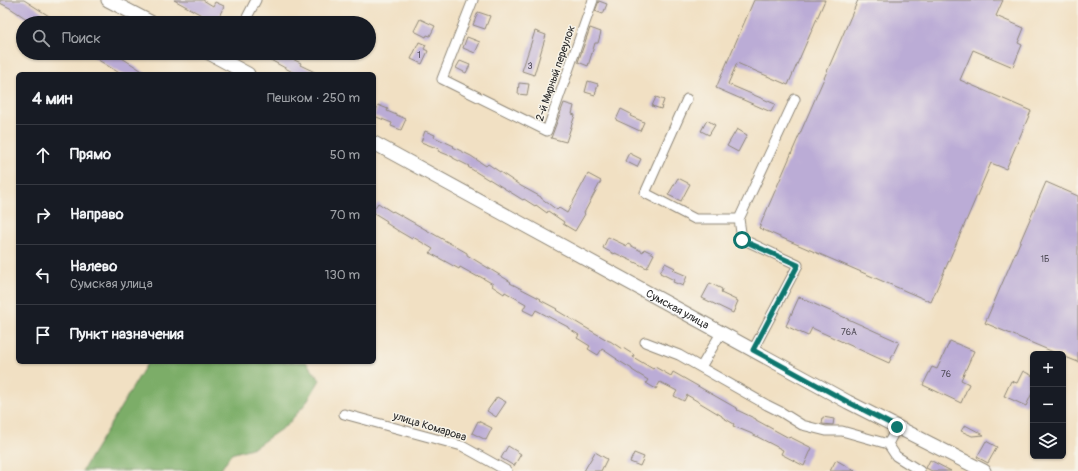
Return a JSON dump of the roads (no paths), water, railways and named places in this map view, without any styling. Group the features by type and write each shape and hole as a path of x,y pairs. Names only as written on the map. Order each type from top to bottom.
{"main road":[{"path":"108,0 139,16"},
{"path":"230,60 245,72"},
{"name":"Сумская улица","path":"376,144 848,402 984,471"}],"street":[{"path":"248,16 256,0"},
{"name":"2-й Мирный переулок","path":"473,0 442,80 547,131 593,0"},
{"path":"753,350 798,265 742,240 739,220 795,98"},
{"path":"687,99 645,193 695,219 739,220"},
{"path":"701,367 721,333"},
{"path":"645,342 679,355 802,425 826,431 842,431 888,444 896,456 920,471"},
{"name":"улица Комарова","path":"344,414 462,446 507,471"},
{"path":"888,444 897,427"}]}
